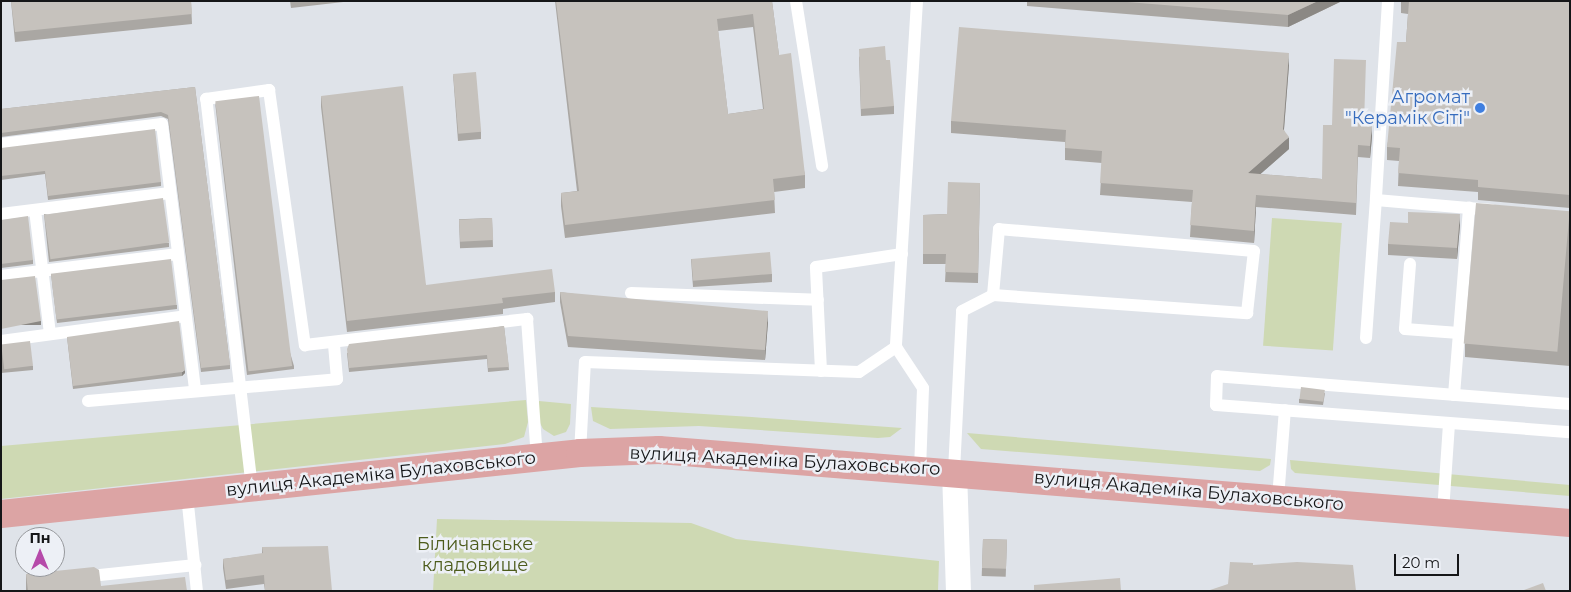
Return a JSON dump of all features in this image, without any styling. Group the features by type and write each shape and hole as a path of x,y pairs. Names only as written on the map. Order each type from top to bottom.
{"main road":[{"name":"вулиця Академіка Булаховського","path":"1,514 536,457 659,450 954,471 1570,522"}],"street":[{"path":"954,471 958,591"}],"lane":[{"path":"796,1 822,166"},
{"path":"917,1 896,347 923,388 920,469"},
{"path":"1366,338 1388,1"},
{"path":"252,488 238,390 206,99 269,90 304,344 527,319 536,457"},
{"path":"1,144 162,124 195,390"},
{"path":"1,214 170,193"},
{"path":"1376,200 1506,211"},
{"path":"1454,395 1469,208"},
{"path":"35,210 50,334"},
{"path":"954,471 962,312 993,295 1248,312 1254,251 999,230 993,295"},
{"path":"1,276 178,254"},
{"path":"821,371 816,267 902,254"},
{"path":"1410,264 1405,329 1459,333"},
{"path":"631,294 818,300"},
{"path":"1,341 185,316"},
{"path":"88,401 195,390 238,390 337,379 334,342"},
{"path":"580,453 585,362 859,372 896,347"},
{"path":"1570,404 1217,376 1216,405 1570,432"},
{"path":"1278,498 1285,410"},
{"path":"1443,512 1449,424"},
{"path":"187,495 197,591"},
{"path":"100,575 195,565"}],"green space":[{"path":"1272,218 1342,223 1333,351 1263,346"},
{"path":"526,400 528,422 524,437 505,444 1,499 1,446"},
{"path":"539,401 571,404 570,424 566,432 554,436 543,429 539,421"},
{"path":"591,407 902,428 890,437 878,438 699,426 610,429 593,421"},
{"path":"967,433 1271,459 1270,465 1260,471 981,449"},
{"path":"1290,460 1570,485 1570,496 1295,473 1291,469"},
{"name":"Біличанське кладовище","path":"437,519 691,523 736,539 939,561 938,591 433,591"}],"building":[{"path":"11,1 191,1 192,14 15,32"},
{"path":"556,1 772,1 779,55 791,53 805,175 773,179 775,200 565,225 561,193 579,191","holes":["753,14 764,109 728,114 717,19"]},
{"path":"1115,1 1318,1 1288,15"},
{"name":"Агромат \"Керамік Сіті\"","path":"1409,1 1570,1 1570,195 1478,187 1478,180 1398,173 1400,148 1387,147 1397,42 1406,42"},
{"path":"959,27 1289,53 1283,129 1289,137 1248,173 1322,179 1323,125 1332,125 1334,59 1366,60 1364,124 1372,125 1370,146 1358,145 1356,203 1256,195 1254,231 1190,225 1193,190 1100,183 1102,151 1065,148 1066,130 951,121"},
{"path":"885,46 886,60 890,60 894,106 861,109 859,49"},
{"path":"476,72 481,132 458,134 453,74"},
{"path":"403,86 426,285 552,269 555,292 502,298 503,303 347,321 321,96"},
{"path":"195,87 230,365 201,368 168,115 161,112 1,133 1,109"},
{"path":"259,96 292,366 248,371 215,101"},
{"path":"155,129 161,182 48,196 45,171 1,176 1,148"},
{"path":"948,182 980,183 978,273 945,272 946,254 923,254 923,215 947,214"},
{"path":"163,198 169,243 50,259 44,215"},
{"path":"1476,203 1570,211 1557,352 1464,343"},
{"path":"1408,212 1460,214 1457,248 1388,244 1390,222 1408,223"},
{"path":"28,216 33,260 1,264 1,220"},
{"path":"492,218 493,240 460,242 459,220"},
{"path":"770,252 772,274 693,281 691,259"},
{"path":"171,259 177,305 57,319 51,274"},
{"path":"35,276 41,321 1,329 1,280"},
{"path":"560,292 768,311 765,350 568,336"},
{"path":"179,321 185,370 182,372 73,386 67,337"},
{"path":"504,326 509,367 488,368 487,355 349,368 347,349 349,344"},
{"path":"30,341 33,366 4,369 1,345"},
{"path":"1301,387 1325,390 1323,402 1300,399"},
{"path":"983,539 1007,540 1006,569 982,568"},
{"path":"328,546 332,591 265,591 264,575 226,580 223,559 263,553 262,547"},
{"path":"1230,562 1253,563 1253,565 1297,562 1353,565 1356,591 1207,591 1228,584"},
{"path":"94,567 99,570 101,586 185,577 187,591 28,591 26,577 65,577 65,570"},
{"path":"1120,578 1121,591 1034,591 1034,585"},
{"path":"1543,583 1546,591 1524,590"}],"place":[{"name":"Агромат \"Керамік Сіті\"","path":"1480,108"}]}
